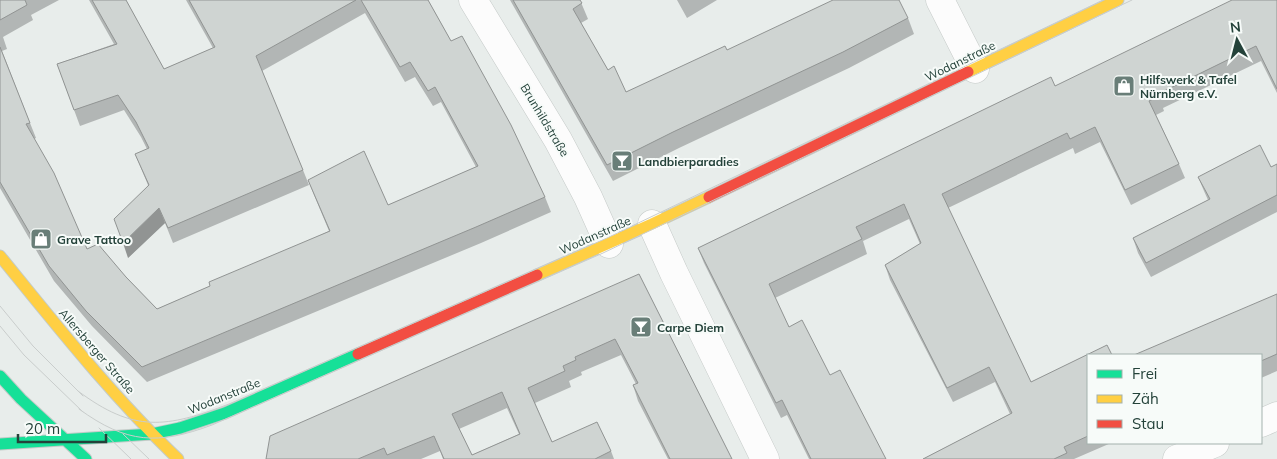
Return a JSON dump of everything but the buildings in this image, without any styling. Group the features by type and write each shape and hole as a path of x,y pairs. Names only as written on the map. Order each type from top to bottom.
{"main road":[{"name":"Wodanstraße","path":"0,444 152,434 180,428 224,413 609,244 1118,0"},
{"name":"Allersberger Straße","path":"0,256 38,305 152,434 178,459"},
{"path":"0,376 21,399 86,459"}],"street":[{"name":"Brunhildstraße","path":"473,0 558,140 588,197 609,244"},
{"path":"940,0 975,68"},
{"path":"652,224 765,459"},
{"path":"1262,423 1277,416"},
{"path":"1177,459 1213,444"}],"tram line":[{"path":"78,391 98,405 116,414 134,420 151,422 168,422 187,418 229,404 607,238 1103,0"},
{"path":"79,409 112,429 143,438 175,436 212,425 603,253 1132,0"},
{"path":"0,306 33,346 83,396"},
{"path":"0,326 24,355 83,412"},
{"path":"99,428 131,459"},
{"path":"123,434 149,459"}],"traffic: fast":[{"path":"0,444 152,434 180,428 225,413 358,354"},
{"path":"0,376 21,399 86,459"}],"traffic: slow":[{"path":"968,72 1118,0"},
{"path":"537,275 709,197"},
{"path":"0,256 108,386 178,459"}],"traffic: jam":[{"path":"709,197 968,72"},
{"path":"358,354 537,275"}],"place":[{"name":"Hilfswerk & Tafel Nürnberg e.V.","path":"1124,86"},
{"name":"Landbierparadies","path":"622,161"},
{"name":"Grave Tattoo","path":"41,239"},
{"name":"Carpe Diem","path":"641,327"}]}
